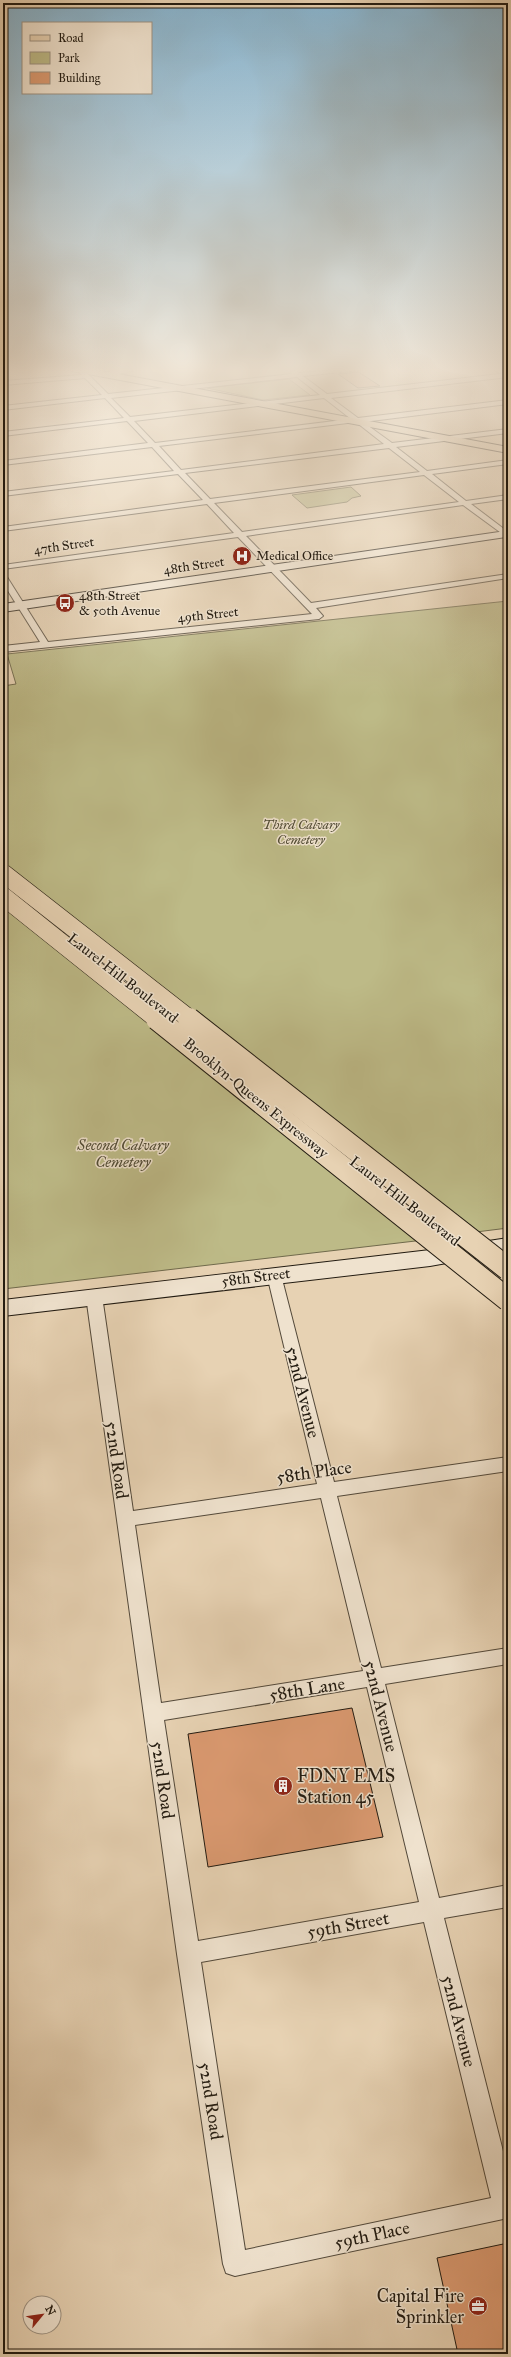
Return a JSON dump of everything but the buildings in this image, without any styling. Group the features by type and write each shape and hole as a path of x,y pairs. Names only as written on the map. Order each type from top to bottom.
{"main road":[{"name":"48th Street","path":"3,608 507,535"},
{"name":"Brooklyn-Queens Expressway","path":"3,873 508,1269"},
{"name":"Laurel Hill Boulevard","path":"3,883 469,1251 508,1264"},
{"name":"Brooklyn-Queens Expressway","path":"3,896 508,1300"},
{"name":"58th Street","path":"3,1308 508,1245"},
{"name":"Laurel Hill Boulevard","path":"469,1251 475,1268 508,1300"}],"street":[{"path":"3,494 132,478"},
{"path":"186,478 310,606 508,576"},
{"path":"3,529 388,478"},
{"path":"431,478 507,535"},
{"name":"47th Street","path":"3,567 508,497"},
{"path":"3,577 46,645"},
{"name":"49th Street","path":"3,650 319,616 310,606"},
{"name":"52nd Avenue","path":"274,1275 507,2207"},
{"name":"52nd Road","path":"94,1296 188,1954 235,2264"},
{"name":"58th Place","path":"125,1519 508,1464"},
{"name":"58th Lane","path":"153,1713 508,1656"},
{"name":"59th Street","path":"188,1954 508,1896"},
{"name":"59th Place","path":"235,2264 507,2207"}],"green space":[{"path":"351,487 361,496 352,498 347,502 307,508 292,495"},
{"name":"Third Calvary Cemetery","path":"508,601 508,1228 476,1232 3,864 3,686 16,684 7,654"},
{"name":"Second Calvary Cemetery","path":"3,903 424,1240 3,1289"}],"place":[{"name":"Medical Office","path":"242,556"},
{"name":"48th Street & 50th Avenue","path":"65,603"},
{"name":"FDNY EMS Station 45","path":"283,1786"},
{"name":"Capital Fire Sprinkler","path":"478,2306"}]}
